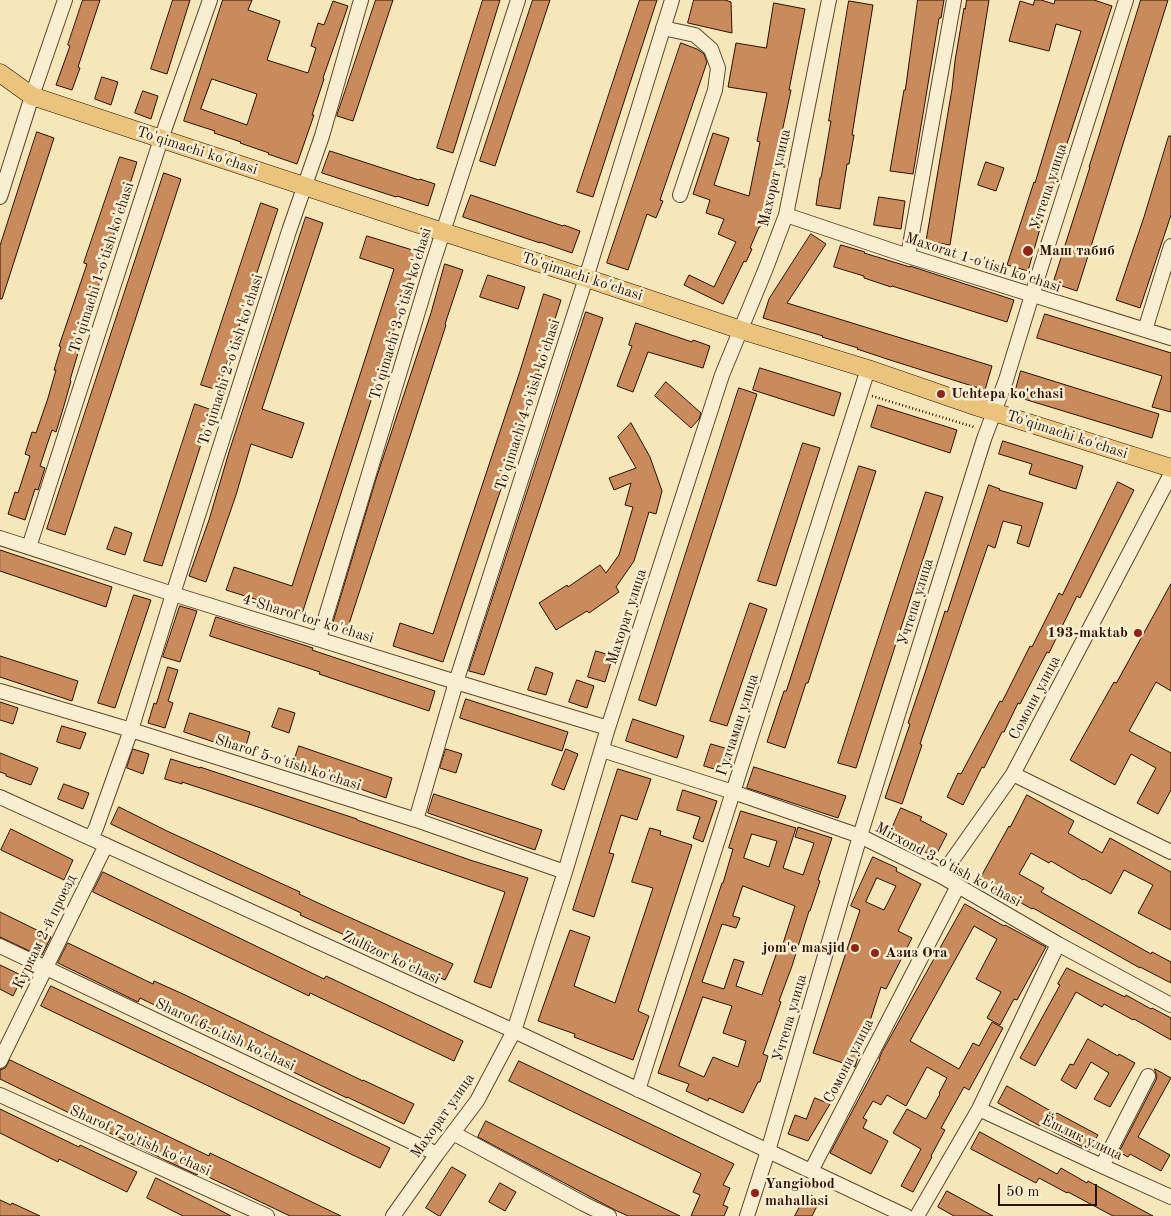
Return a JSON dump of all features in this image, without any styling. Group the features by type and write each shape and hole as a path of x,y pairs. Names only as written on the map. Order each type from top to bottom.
{"main road":[{"name":"To'qimachi ko'chasi","path":"0,72 32,96 740,330 868,369 994,412 1171,468"}],"street":[{"path":"0,197 65,0"},
{"name":"To'qimachi 1-o'tish ko'chasi","path":"28,548 161,139 210,0"},
{"name":"To'qimachi 2-o'tish ko'chasi","path":"131,730 304,186 322,136 362,0"},
{"name":"To'qimachi 3-o'tish ko'chasi","path":"318,639 430,272 518,0"},
{"name":"To'qimachi 4-o'tish ko'chasi","path":"416,820 456,682 586,278 672,0"},
{"name":"Махорат улица","path":"393,1216 436,1154 477,1101 514,1032 608,728 722,375 786,216 828,0"},
{"path":"908,256 954,0"},
{"name":"Учтепа улица","path":"747,1216 768,1151 860,836 981,448 1006,380 1126,0"},
{"path":"663,28 695,35 710,49 718,68 715,90 680,194"},
{"name":"Maxorat 1-o'tish ko'chasi","path":"786,216 1171,338"},
{"path":"1144,330 1171,246"},
{"name":"Гулчаман улица","path":"638,1090 868,369"},
{"name":"Сомони улица","path":"941,876 1013,774 1171,474"},
{"name":"4-Sharof tor ko'chasi","path":"0,538 173,594 608,728"},
{"name":"Sharof 5-o'tish ko'chasi","path":"0,691 131,730 416,820 565,872"},
{"path":"91,838 131,730"},
{"path":"602,750 733,792"},
{"path":"1013,774 1171,852"},
{"name":"Mirxond 3-o'tish ko'chasi","path":"733,792 860,836 941,876 1058,944 1171,1005"},
{"name":"Zulfizor ko'chasi","path":"0,797 514,1032 906,1216"},
{"name":"Куркам 2-й проезд","path":"0,1061 106,845"},
{"name":"Сомони улица","path":"811,1170 958,886"},
{"path":"918,1216 979,1109 1058,944"},
{"name":"Sharof 6-o'tish ko'chasi","path":"0,946 436,1154"},
{"path":"1102,1166 1148,1076"},
{"name":"Sharof 7-o'tish ko'chasi","path":"0,1095 267,1216"},
{"name":"Ёшлик улица","path":"979,1109 1171,1197"},
{"path":"453,1133 581,1210 609,1216"}],"path":[{"path":"861,392 972,426 973,421"}],"building":[{"path":"83,0 100,0 72,90 56,85 70,46 68,45"},
{"path":"173,0 190,0 167,74 151,69"},
{"path":"223,0 252,0 248,10 280,21 267,60 308,73 316,48 311,46 318,23 324,25 333,1 348,6 323,78 312,115 314,115 297,164 214,133 215,131 184,121","holes":["212,79 257,94 247,125 201,109"]},
{"path":"376,0 393,0 353,121 337,116"},
{"path":"483,0 500,0 453,153 437,148"},
{"path":"533,0 550,0 495,166 480,161"},
{"path":"640,0 657,0 593,197 577,192"},
{"path":"694,0 725,0 731,2 732,33 688,23"},
{"path":"918,0 944,0 941,18 939,18 913,174 890,171 905,90"},
{"path":"967,0 989,0 950,245 926,241 964,8"},
{"path":"1035,0 1054,4 1055,0 1094,0 1112,6 1045,211 1028,271 1007,265 1035,183 1081,31 1056,24 1049,51 1009,41 1020,1 1033,5"},
{"path":"1141,0 1168,0 1077,291 1053,283"},
{"path":"849,1 873,5 852,135 854,135 840,209 816,205"},
{"path":"774,3 805,9 789,90 791,90 767,202 769,203 750,248 752,249 723,304 684,285 689,275 714,287 736,242 718,234 724,219 706,213 710,200 693,194 713,133 729,138 714,185 749,196 760,142 757,141 767,93 728,87 736,43 766,48"},
{"path":"681,43 704,54 707,62 660,200 663,201 656,218 647,214 628,270 607,263"},
{"path":"102,77 118,82 111,105 95,99"},
{"path":"143,91 158,96 151,119 135,113"},
{"path":"37,132 54,138 2,299 0,299 0,246"},
{"path":"1169,136 1171,136 1171,215 1140,308 1116,300"},
{"path":"330,151 435,184 428,206 322,173"},
{"path":"120,157 137,162 99,275 102,276 76,352 78,353 71,381 56,432 52,430 40,466 45,468 38,490 35,489 25,520 8,514 15,492 18,493 30,456 25,454 32,432 36,433 48,398 61,347 59,346 87,264 84,263"},
{"path":"986,162 1004,168 996,191 978,185"},
{"path":"164,173 181,179 65,535 47,529"},
{"path":"471,195 580,231 572,253 463,217"},
{"path":"879,197 905,201 901,229 874,225"},
{"path":"261,203 278,209 218,390 201,385"},
{"path":"306,217 323,223 262,409 304,423 292,458 251,444 236,495 206,582 189,576 209,520 229,452"},
{"path":"811,234 826,244 787,303 992,366 985,390 763,318 769,299"},
{"path":"367,236 419,252 302,614 226,590 234,567 292,586 394,269 360,258"},
{"path":"841,245 1014,300 1007,322 891,287 834,267"},
{"path":"445,264 463,270 348,627 333,622 376,479 431,313"},
{"path":"488,275 525,287 518,309 480,297"},
{"path":"544,294 561,300 510,462 443,662 393,646 400,623 433,634"},
{"path":"586,312 603,318 484,675 469,671"},
{"path":"1045,314 1171,353 1171,412 1152,407 1162,376 1037,338"},
{"path":"636,323 692,342 693,340 710,346 703,368 648,352 633,392 617,386 632,346 629,345"},
{"path":"760,368 841,393 834,416 753,390"},
{"path":"1021,371 1159,414 1152,438 1014,396"},
{"path":"666,382 701,413 699,419 691,428 655,396"},
{"path":"739,388 757,394 656,706 639,700"},
{"path":"195,404 212,410 162,566 144,561"},
{"path":"878,405 957,430 950,453 871,427"},
{"path":"631,423 650,457 662,491 656,514 649,512 634,561 616,587 619,592 589,613 587,611 556,630 539,603 567,585 568,587 600,565 606,573 619,555 633,507 625,505 631,483 614,490 609,478 636,468 618,437"},
{"path":"1003,441 1083,466 1076,489 1029,474 1032,464 999,454"},
{"path":"803,443 820,448 776,586 758,581"},
{"path":"859,466 876,471 808,683 806,683 785,748 767,742 784,691 786,691"},
{"path":"1118,482 1134,490 1080,598 1077,596 1049,653 1047,652 1020,704 1018,703 963,805 947,797 958,773 961,774 1000,701 1002,702 1059,593 1062,595"},
{"path":"989,485 999,490 1043,503 1029,547 1017,543 1022,526 1003,521 995,548 988,545 920,744 922,745 902,804 885,798 945,611 947,612"},
{"path":"926,492 943,497 856,768 838,763"},
{"path":"115,527 132,533 125,555 107,549"},
{"path":"0,550 112,587 106,607 0,571"},
{"path":"1171,584 1171,691 1156,682 1129,731 1171,753 1171,790 1158,814 1137,803 1156,768 1131,754 1115,785 1070,760 1114,682 1116,683"},
{"path":"134,595 151,600 115,708 98,703"},
{"path":"750,603 767,609 727,726 710,721"},
{"path":"180,606 197,611 180,662 163,657"},
{"path":"216,617 313,648 312,650 435,691 429,711 319,674 320,672 210,636"},
{"path":"596,651 613,656 605,682 588,677"},
{"path":"0,656 78,681 72,701 0,677"},
{"path":"168,667 178,670 168,701 173,703 165,728 148,723"},
{"path":"536,667 553,673 546,695 528,690"},
{"path":"577,680 594,686 587,708 569,702"},
{"path":"466,699 568,732 562,751 460,718"},
{"path":"0,702 18,708 13,724 0,720"},
{"path":"279,708 295,713 289,733 272,727"},
{"path":"190,713 250,732 244,752 184,732"},
{"path":"633,719 684,736 677,758 626,741"},
{"path":"62,726 86,733 80,749 57,742"},
{"path":"711,744 728,749 721,771 704,766"},
{"path":"299,746 392,778 386,798 293,765"},
{"path":"133,749 149,754 143,774 127,768"},
{"path":"446,749 462,754 456,773 440,768"},
{"path":"566,749 578,754 564,790 552,785"},
{"path":"0,753 38,768 31,785 0,772"},
{"path":"171,759 357,819 470,860 528,878 491,988 474,982 505,892 261,808 182,782 182,784 165,779"},
{"path":"754,767 846,796 838,818 747,788"},
{"path":"618,769 651,779 637,820 621,815 609,853 614,854 594,917 573,910"},
{"path":"64,784 89,793 83,809 58,799"},
{"path":"683,790 717,801 703,842 693,838 700,817 677,810"},
{"path":"434,794 542,830 535,850 428,813"},
{"path":"1027,795 1074,821 1068,833 1102,853 1110,838 1171,872 1171,930 1138,913 1153,885 1124,870 1111,894 1051,861 1049,863 1031,853 1019,874 1044,888 1041,892 1151,954 1152,952 1171,962 1171,983 1140,968 1033,908 1007,895 1006,897 978,882"},
{"path":"119,807 300,892 299,894 453,964 445,980 300,915 301,913 111,824"},
{"path":"901,808 922,817 920,820 947,834 935,857 919,849 920,847 890,833"},
{"path":"741,811 796,828 783,868 803,875 814,843 795,837 798,827 832,838 818,880 820,881 763,1054 768,1056 760,1082 758,1082 743,1113 709,1098 708,1101 686,1091 689,1084 658,1073 723,883 733,849 729,848","holes":["752,834 777,841 769,867 744,858","743,886 795,906 780,953 777,952 762,995 736,986 744,962 734,959 724,989 702,982 722,924 736,928 740,918 733,916","703,997 732,1006 723,1033 746,1041 738,1067 713,1057 704,1077 679,1066"]},
{"path":"650,828 661,831 660,835 692,845 638,1011 649,1016 633,1060 574,1037 575,1034 538,1021 570,930 590,937 574,986 615,1003 653,888 632,882"},
{"path":"11,829 73,860 64,880 1,850"},
{"path":"873,857 897,868 896,871 921,884 898,931 912,938 886,989 881,987 855,1067 813,1053 860,910 851,906","holes":["877,878 896,886 884,910 866,902"]},
{"path":"103,872 324,979 326,976 463,1041 454,1061 310,993 309,996 93,892"},
{"path":"965,904 1046,947 1017,1000 1014,999 1000,1025 987,1018 1001,992 976,979 997,939 974,926 910,1041 959,1069 973,1043 979,1046 992,1022 1003,1028 969,1090 964,1087 941,1128 945,1130 913,1192 901,1186 921,1149 893,1133 907,1109 926,1119 940,1094 947,1078 927,1067 906,1106 887,1095 881,1105 873,1101 863,1118 867,1120 863,1128 888,1141 871,1174 830,1153 882,1052"},
{"path":"0,912 51,937 42,955 0,937"},
{"path":"68,943 153,984 154,981 183,994 414,1104 404,1124 140,998 138,1002 58,963"},
{"path":"0,965 23,976 13,996 0,989"},
{"path":"1067,968 1171,1018 1171,1040 1134,1019 1104,1004 1102,1007 1076,992 1035,1066 1020,1058 1060,985 1058,984"},
{"path":"51,986 390,1148 380,1168 41,1006"},
{"path":"1088,1039 1135,1063 1110,1107 1094,1099 1109,1073 1091,1062 1076,1089 1061,1080 1070,1064 1073,1065"},
{"path":"10,1060 209,1156 210,1153 341,1216 290,1216 198,1172 197,1175 171,1163 0,1079 0,1070 5,1068"},
{"path":"519,1061 734,1164 723,1185 730,1188 723,1205 728,1207 724,1216 691,1216 700,1195 693,1192 700,1173 509,1081"},
{"path":"1155,1069 1171,1078 1138,1137 1170,1155 1161,1171 1130,1154 1128,1157 1119,1152 1156,1080"},
{"path":"1007,1086 1098,1135 1089,1150 998,1103"},
{"path":"815,1098 830,1104 808,1141 788,1134 795,1115 806,1119"},
{"path":"0,1109 79,1147 80,1145 137,1172 127,1192 59,1159 58,1162 0,1133"},
{"path":"486,1121 680,1216 628,1216 615,1210 478,1137"},
{"path":"980,1132 1057,1174 1061,1168 1153,1216 1113,1216 1039,1178 1036,1183 971,1149"},
{"path":"452,1167 466,1175 439,1216 426,1208"},
{"path":"156,1178 231,1216 183,1216 147,1198"},
{"path":"500,1183 516,1192 505,1211 489,1202"},
{"path":"947,1191 993,1216 954,1216 938,1207"},
{"path":"807,1193 820,1200 812,1216 795,1216"},
{"path":"0,1200 11,1205 12,1203 40,1216 0,1216"}],"place":[{"name":"Маш табиб","path":"1028,251"},
{"name":"Uchtepa ko'chasi","path":"941,394"},
{"name":"193-maktab","path":"1138,633"},
{"name":"jom'e masjid","path":"855,948"},
{"name":"Азиз Ота","path":"875,953"},
{"name":"Yangiobod mahallasi","path":"755,1193"}]}
